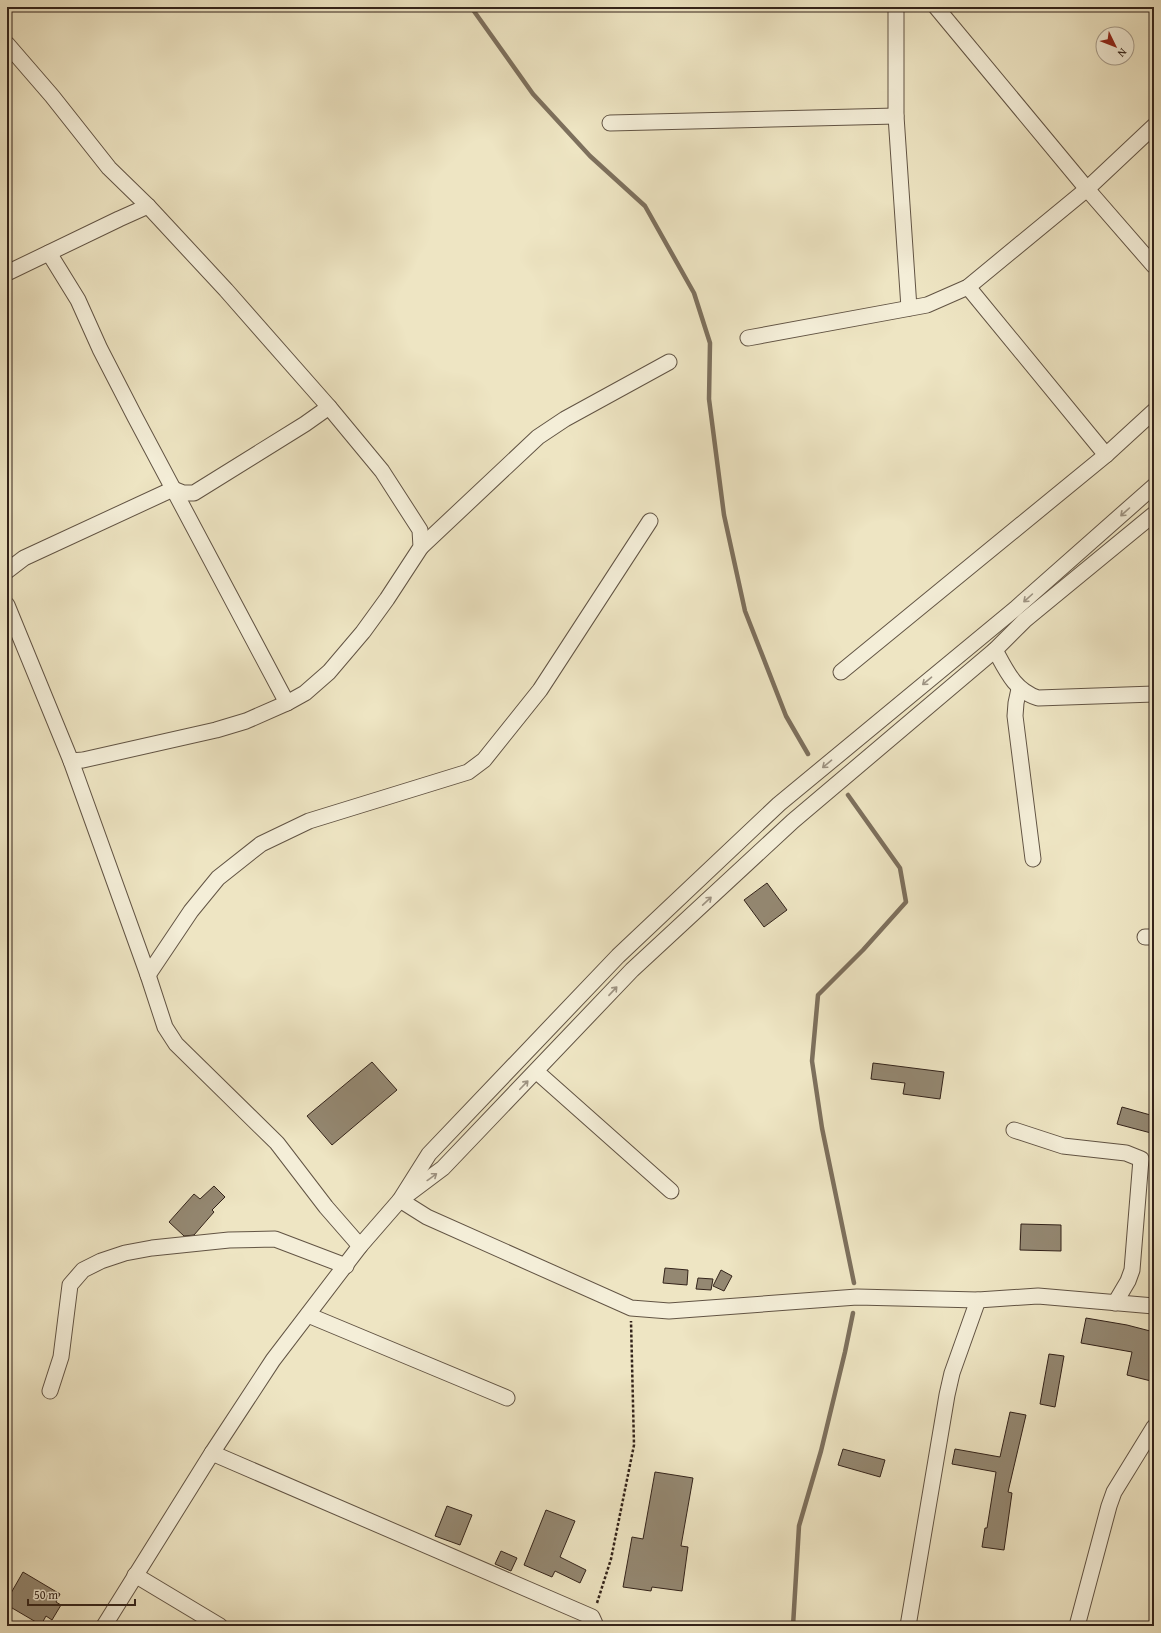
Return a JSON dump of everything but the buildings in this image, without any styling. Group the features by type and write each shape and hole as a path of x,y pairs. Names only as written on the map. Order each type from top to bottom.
{"street":[{"path":"896,7 896,116 910,308"},
{"path":"936,7 1087,189 1154,266"},
{"path":"7,44 52,96 109,168 148,206 226,290 329,407 382,471 412,515 420,530 421,547"},
{"path":"610,123 896,116"},
{"path":"748,338 927,305 968,287 1087,189 1154,126"},
{"path":"7,273 148,206"},
{"path":"49,253 78,300 100,348 173,489 287,703"},
{"path":"968,287 1106,455"},
{"path":"71,760 83,760 216,730 246,721 287,703 305,693 329,672 363,632 400,580 421,547 538,437 565,419 669,362"},
{"path":"7,571 24,558 173,489 183,493 194,493 305,424 329,407"},
{"path":"841,672 1106,455 1154,411"},
{"path":"104,1626 212,1453 273,1360 360,1246 400,1200 429,1154 514,1063 618,956 773,809 1015,609 1154,486"},
{"path":"400,1200 443,1168 537,1072 632,970 788,826 995,650 1025,620 1154,514"},
{"path":"148,975 191,911 218,878 261,844 309,821 468,772 484,760 540,690 650,521"},
{"path":"7,605 71,760 165,1026 176,1044 277,1143 326,1207 360,1246"},
{"path":"995,650 1010,678 1019,689 1028,695 1038,698 1154,694"},
{"path":"1019,689 1015,716 1033,859"},
{"path":"537,1072 671,1191"},
{"path":"1014,1130 1063,1146 1126,1153 1148,1160 1132,1270 1128,1281 1115,1303"},
{"path":"400,1200 427,1217 631,1308 670,1312 857,1297 978,1300 1048,1296 1154,1306"},
{"path":"50,1391 61,1357 70,1285 83,1270 101,1261 125,1253 152,1248 229,1240 275,1239 346,1266"},
{"path":"908,1626 947,1395 952,1373 978,1300"},
{"path":"308,1315 507,1398"},
{"path":"1077,1626 1114,1492 1154,1427"},
{"path":"212,1453 594,1622"},
{"path":"135,1575 220,1626"}],"path":[{"path":"594,1622 611,1559 634,1445 631,1308"}],"waterway":[{"path":"471,7 533,94 590,156 645,206 694,293 710,343 709,399 724,515 745,611 786,716 808,754"},
{"path":"848,795 900,868 906,902 863,950 818,995 812,1061 822,1128 854,1283"},
{"path":"793,1626 799,1526 821,1451 853,1313"}]}
